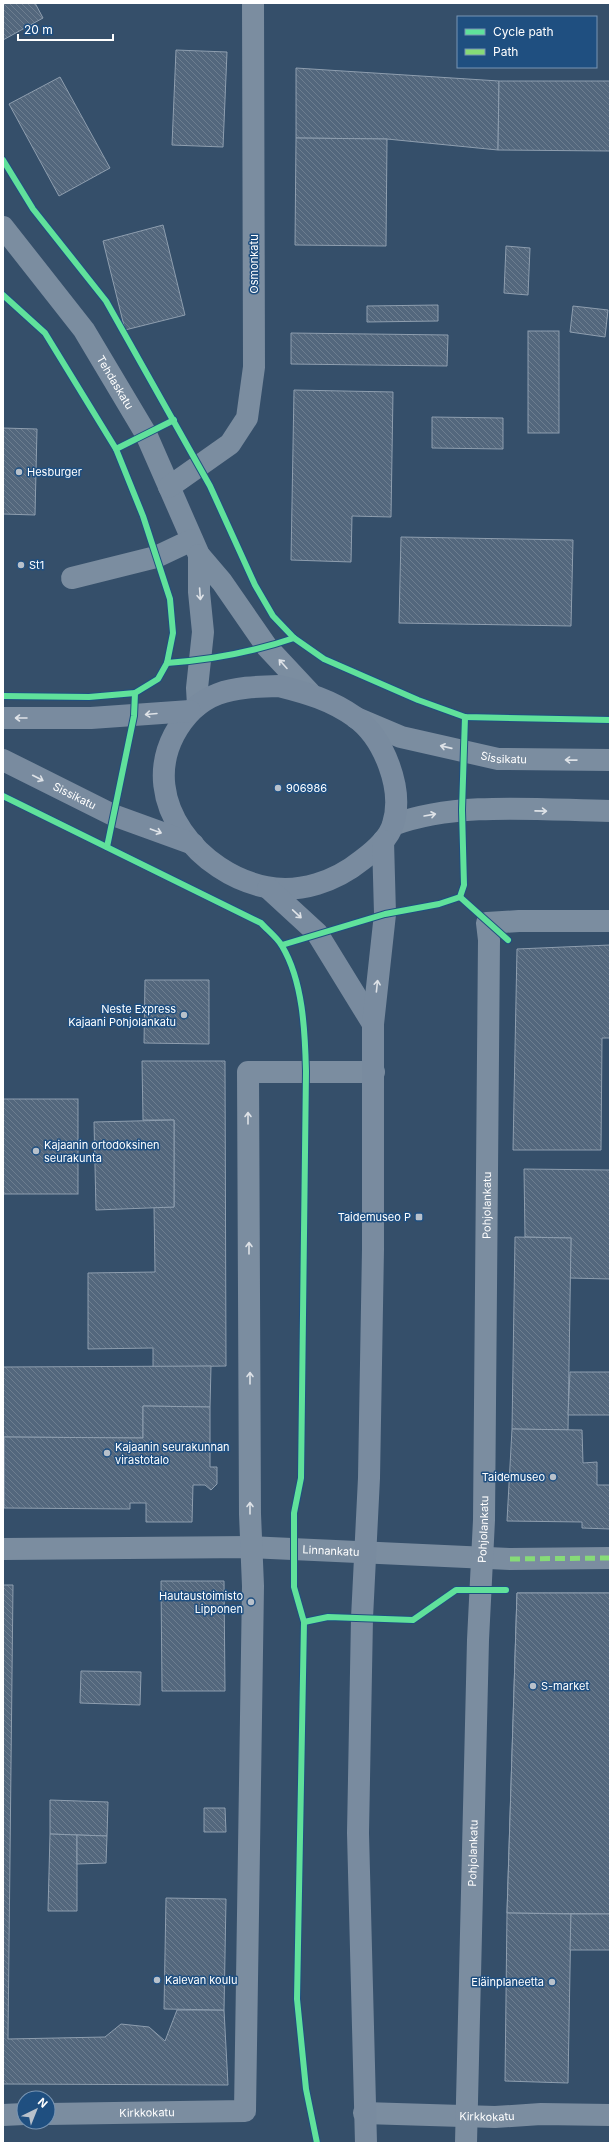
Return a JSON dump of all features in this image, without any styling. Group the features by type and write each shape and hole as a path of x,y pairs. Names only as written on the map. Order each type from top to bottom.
{"main road":[{"path":"366,2143 364,2113 358,1833 365,1551 369,1470 374,1072 373,1024 385,914 388,833 397,800 392,773 383,753 372,735 356,718 334,704 310,693 279,686 236,688 215,695 194,708 169,745 164,764 163,780 166,800 174,820 193,844 214,865 244,881 268,888 295,889 323,883 350,870 370,854 388,833"},
{"path":"3,718 91,718 194,708"},
{"name":"Sissikatu","path":"3,760 113,815 193,844"},
{"path":"268,888 317,934 373,1024"}],"street":[{"name":"Osmonkatu","path":"169,487 230,444 247,418 254,367 253,3"},
{"name":"Tehdaskatu","path":"5,234 84,330 146,434 195,547 268,647 310,693"},
{"name":"Tehdaskatu","path":"194,708 203,632 195,547"},
{"path":"72,578 195,547"},
{"name":"Sissikatu","path":"356,718 401,737 498,759 610,760"},
{"path":"388,833 413,818 462,810 610,811"},
{"name":"Pohjolankatu","path":"466,2143 468,2115 478,1640 483,1557 489,956 487,923 519,921 610,921"},
{"path":"251,1547 248,1072 374,1072"},
{"name":"Linnankatu","path":"3,1549 251,1547 365,1551 510,1559 610,1558"},
{"name":"Kirkkokatu","path":"56,2114 245,2111 253,1586 251,1547"},
{"name":"Kirkkokatu","path":"364,2113 495,2117 541,2114 610,2115"},
{"path":"3,2115 16,2114"}],"building":[{"path":"3,3 35,3 43,18 3,40"},
{"path":"176,50 227,52 223,147 172,145"},
{"path":"296,68 499,81 498,150 387,139 296,138"},
{"path":"60,77 110,168 59,196 9,104"},
{"path":"499,81 610,81 610,151 498,150"},
{"path":"296,138 387,139 386,246 295,245"},
{"path":"163,225 185,315 125,330 103,241"},
{"path":"506,246 530,248 528,295 504,293"},
{"path":"438,305 438,321 367,322 367,306"},
{"path":"573,306 608,310 605,337 570,332"},
{"path":"528,331 559,331 559,433 528,433"},
{"path":"291,333 448,335 447,366 291,364"},
{"path":"294,390 393,392 391,517 352,516 351,562 291,560"},
{"path":"432,417 503,418 503,449 432,448"},
{"name":"Hesburger","path":"3,428 37,429 35,515 3,514"},
{"path":"401,537 573,540 571,626 399,623"},
{"path":"610,945 610,1038 602,1038 601,1150 513,1150 517,949"},
{"path":"145,980 209,980 209,1044 144,1043"},
{"path":"142,1061 225,1061 226,1366 153,1367 153,1348 88,1349 88,1273 155,1272 154,1207 174,1207 174,1120 143,1120"},
{"path":"3,1099 78,1099 78,1194 3,1194"},
{"path":"174,1120 174,1207 96,1210 94,1122"},
{"path":"524,1169 610,1170 610,1279 570,1278 571,1238 525,1237"},
{"path":"515,1237 571,1238 568,1430 512,1429"},
{"path":"211,1366 210,1407 143,1406 143,1438 3,1437 3,1367"},
{"path":"570,1372 610,1372 610,1415 568,1415"},
{"name":"Kajaanin seurakunnan virastotalo","path":"143,1406 210,1407 210,1467 217,1467 217,1484 211,1490 205,1485 193,1485 192,1522 146,1522 146,1503 130,1503 130,1509 4,1508 4,1437 143,1438"},
{"name":"Taidemuseo","path":"512,1429 582,1430 583,1463 597,1462 597,1485 610,1485 610,1529 582,1528 582,1522 507,1521"},
{"path":"161,1581 224,1581 225,1691 162,1691"},
{"path":"3,1585 13,1585 8,2039 105,2037 121,2024 149,2027 165,2041 177,2010 224,2010 228,2085 3,2084"},
{"path":"517,1593 610,1593 610,1914 507,1913"},
{"path":"517,1593 610,1593 610,1914 507,1913"},
{"path":"81,1671 141,1672 140,1705 80,1703"},
{"path":"50,1800 108,1802 107,1836 50,1834"},
{"path":"204,1808 225,1808 226,1832 204,1832"},
{"path":"50,1834 77,1835 77,1911 48,1911"},
{"path":"77,1835 107,1836 106,1863 77,1864"},
{"path":"166,1898 226,1899 224,2010 164,2009"},
{"path":"507,1913 571,1914 568,2083 505,2081"},
{"path":"571,1914 610,1914 610,1950 570,1950"}],"marked path":[{"path":"510,1559 610,1558"}],"cycle path":[{"path":"3,160 33,209 106,301 210,486 255,585 273,616 294,638 324,659 418,700 465,717 610,720"},
{"path":"3,295 45,333 116,449 143,516 170,599 173,633 167,663 158,679 135,693 89,697 3,696"},
{"path":"116,449 174,420"},
{"path":"167,663 231,655 294,638"},
{"path":"107,847 134,716 135,693"},
{"path":"282,945 385,914 439,904 460,897 464,885 462,810 465,717"},
{"path":"3,796 261,923 282,946 289,960 299,990 304,1023 306,1071 301,1478 294,1513 294,1587 304,1622 297,1999 306,2089 317,2143"},
{"path":"460,897 508,940"},
{"path":"304,1622 328,1617 413,1620 456,1590 506,1590"}],"place":[{"name":"Hesburger","path":"19,472"},
{"name":"St1","path":"21,565"},
{"name":"906986","path":"278,788"},
{"name":"Neste Express Kajaani Pohjolankatu","path":"184,1015"},
{"name":"Kajaanin ortodoksinen seurakunta","path":"36,1151"},
{"name":"Taidemuseo P","path":"419,1217"},
{"name":"Kajaanin seurakunnan virastotalo","path":"107,1453"},
{"name":"Taidemuseo","path":"553,1477"},
{"name":"Hautaustoimisto Lipponen","path":"251,1602"},
{"name":"S-market","path":"533,1686"},
{"name":"Kalevan koulu","path":"157,1980"},
{"name":"Eläinplaneetta","path":"552,1982"}]}
